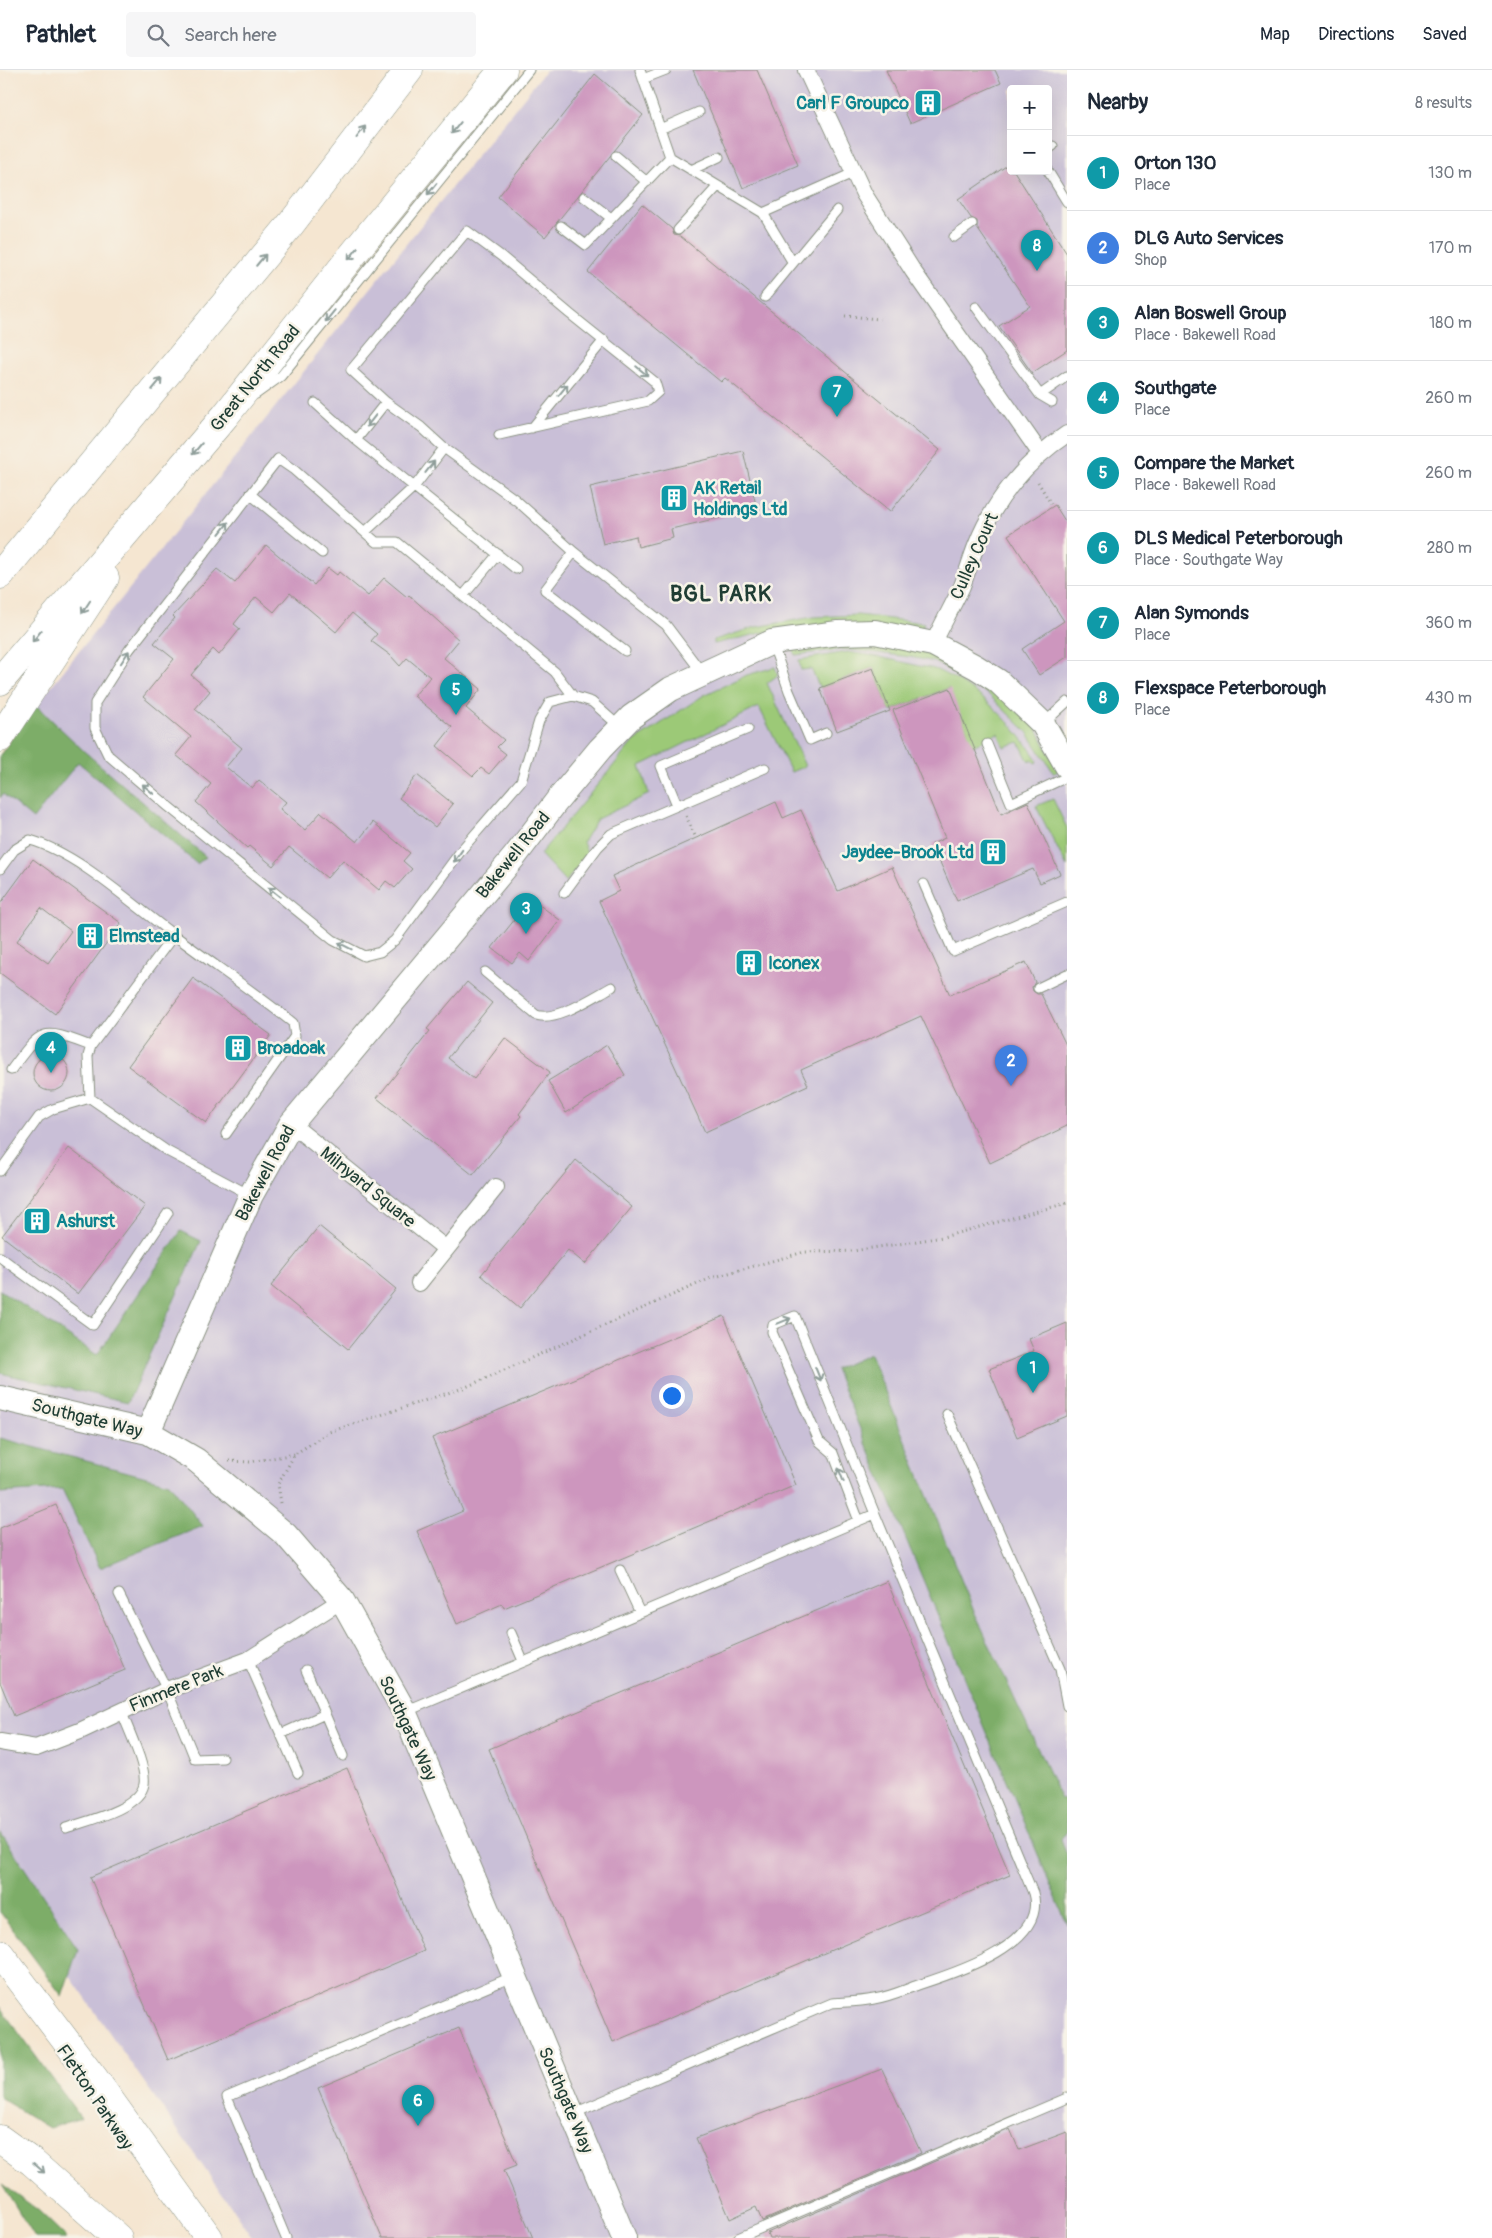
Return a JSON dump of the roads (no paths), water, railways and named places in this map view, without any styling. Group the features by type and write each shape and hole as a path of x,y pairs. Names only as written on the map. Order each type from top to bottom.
{"highway":[{"path":"0,575 291,224 409,70"},
{"name":"Great North Road","path":"0,681 61,606 225,416 352,255 503,70"},
{"path":"0,545 125,422"},
{"path":"0,738 160,493"},
{"path":"0,1955 94,2078 209,2238"},
{"name":"Fletton Parkway","path":"0,1955 188,2238"},
{"path":"0,2139 32,2162 118,2238"}],"street":[{"path":"806,70 864,194 913,271 1040,453"},
{"name":"Culley Court","path":"933,644 962,585 976,545 991,513 1023,471 1040,453 1067,434"},
{"name":"Bakewell Road","path":"148,1432 250,1195 291,1124 620,727 671,689 772,642 838,633 875,632 933,644 998,681 1043,724 1067,766"},
{"name":"Milnyard Square","path":"291,1124 446,1249"},
{"path":"419,1283 496,1187"},
{"name":"Southgate Way","path":"0,1398 148,1432 196,1460 286,1535 342,1600 404,1712 624,2238"},
{"name":"Finmere Park","path":"0,1742 36,1748 80,1731 121,1710 167,1690 248,1660 342,1600"}],"lane":[{"path":"225,416 281,376 529,70"},
{"path":"640,70 670,157 763,213 793,263"},
{"path":"643,80 666,70"},
{"path":"660,129 700,112"},
{"path":"616,156 647,182"},
{"path":"560,226 586,244 670,157"},
{"path":"691,170 719,157"},
{"path":"763,213 853,173"},
{"path":"1050,175 1067,202"},
{"path":"678,230 718,186"},
{"path":"584,196 611,218"},
{"path":"765,297 836,210"},
{"path":"954,236 972,224"},
{"path":"499,435 648,401 658,392 655,382 501,256 467,231 351,370 386,402 421,427 444,448 516,500 574,552 666,625 703,674"},
{"path":"976,307 1040,395 1052,402"},
{"path":"532,428 604,340"},
{"path":"1040,395 1067,376"},
{"path":"356,440 386,402"},
{"path":"316,403 356,440 516,569"},
{"path":"365,532 415,486 444,448"},
{"path":"573,696 555,672 397,542 376,542 294,470 278,459 129,650 95,703 95,728 108,755 168,807 333,940 364,956 380,952 395,940 463,848 521,781 540,721 550,702 573,696 592,702 620,727"},
{"path":"250,494 322,553"},
{"path":"574,552 545,590 625,651"},
{"path":"463,596 498,554"},
{"path":"772,642 788,691 810,740 826,733"},
{"path":"1043,724 1067,702"},
{"path":"679,805 661,766 748,729"},
{"path":"987,744 1011,803 1067,777"},
{"path":"564,893 598,847 611,834 764,768"},
{"path":"0,869 14,850 30,840 48,845 92,873 174,935 255,992 293,1023 295,1036 226,1134"},
{"path":"924,884 953,951 1067,902"},
{"path":"90,1098 88,1056 91,1046 174,935"},
{"path":"486,972 536,1016 543,1018 559,1014 612,987"},
{"path":"1038,988 1067,974"},
{"path":"11,1070 32,1041 48,1033 59,1034 91,1046"},
{"path":"0,1171 39,1118 54,1109 90,1098"},
{"path":"90,1098 168,1151 250,1195"},
{"path":"0,1257 93,1325 168,1214"},
{"path":"572,2114 832,2003 875,1999 946,1976 1009,1945 1030,1922 1036,1903 1033,1893 875,1514 795,1316 773,1325 772,1332 819,1441 832,1453 859,1521"},
{"path":"947,1414 1060,1669 1067,1706"},
{"path":"404,1712 875,1514"},
{"path":"620,1570 640,1613"},
{"path":"119,1594 167,1690 195,1759 223,1758"},
{"path":"511,1633 523,1662"},
{"path":"248,1660 298,1773"},
{"path":"306,1670 343,1756"},
{"path":"66,1828 125,1806 139,1794 144,1784 141,1763 121,1710"},
{"path":"280,1734 326,1714"},
{"path":"286,2238 226,2098 514,1976"},
{"path":"738,2238 1067,2098"}],"place":[{"name":"Carl F Groupco","path":"928,103"},
{"name":"Flexspace Peterborough","path":"1037,271"},
{"name":"Alan Symonds","path":"837,417"},
{"name":"AK Retail Holdings Ltd","path":"674,498"},
{"name":"Compare the Market","path":"456,715"},
{"name":"Jaydee-Brook Ltd","path":"993,852"},
{"name":"Alan Boswell Group","path":"526,934"},
{"name":"Elmstead","path":"90,936"},
{"name":"Iconex","path":"749,963"},
{"name":"Broadoak","path":"238,1048"},
{"name":"Southgate","path":"51,1073"},
{"name":"DLG Auto Services","path":"1011,1086"},
{"name":"Ashurst","path":"37,1221"},
{"name":"Orton 130","path":"1033,1393"},
{"name":"DLS Medical Peterborough","path":"418,2126"}],"district":[{"name":"BGL PARK","path":"721,593"}]}
